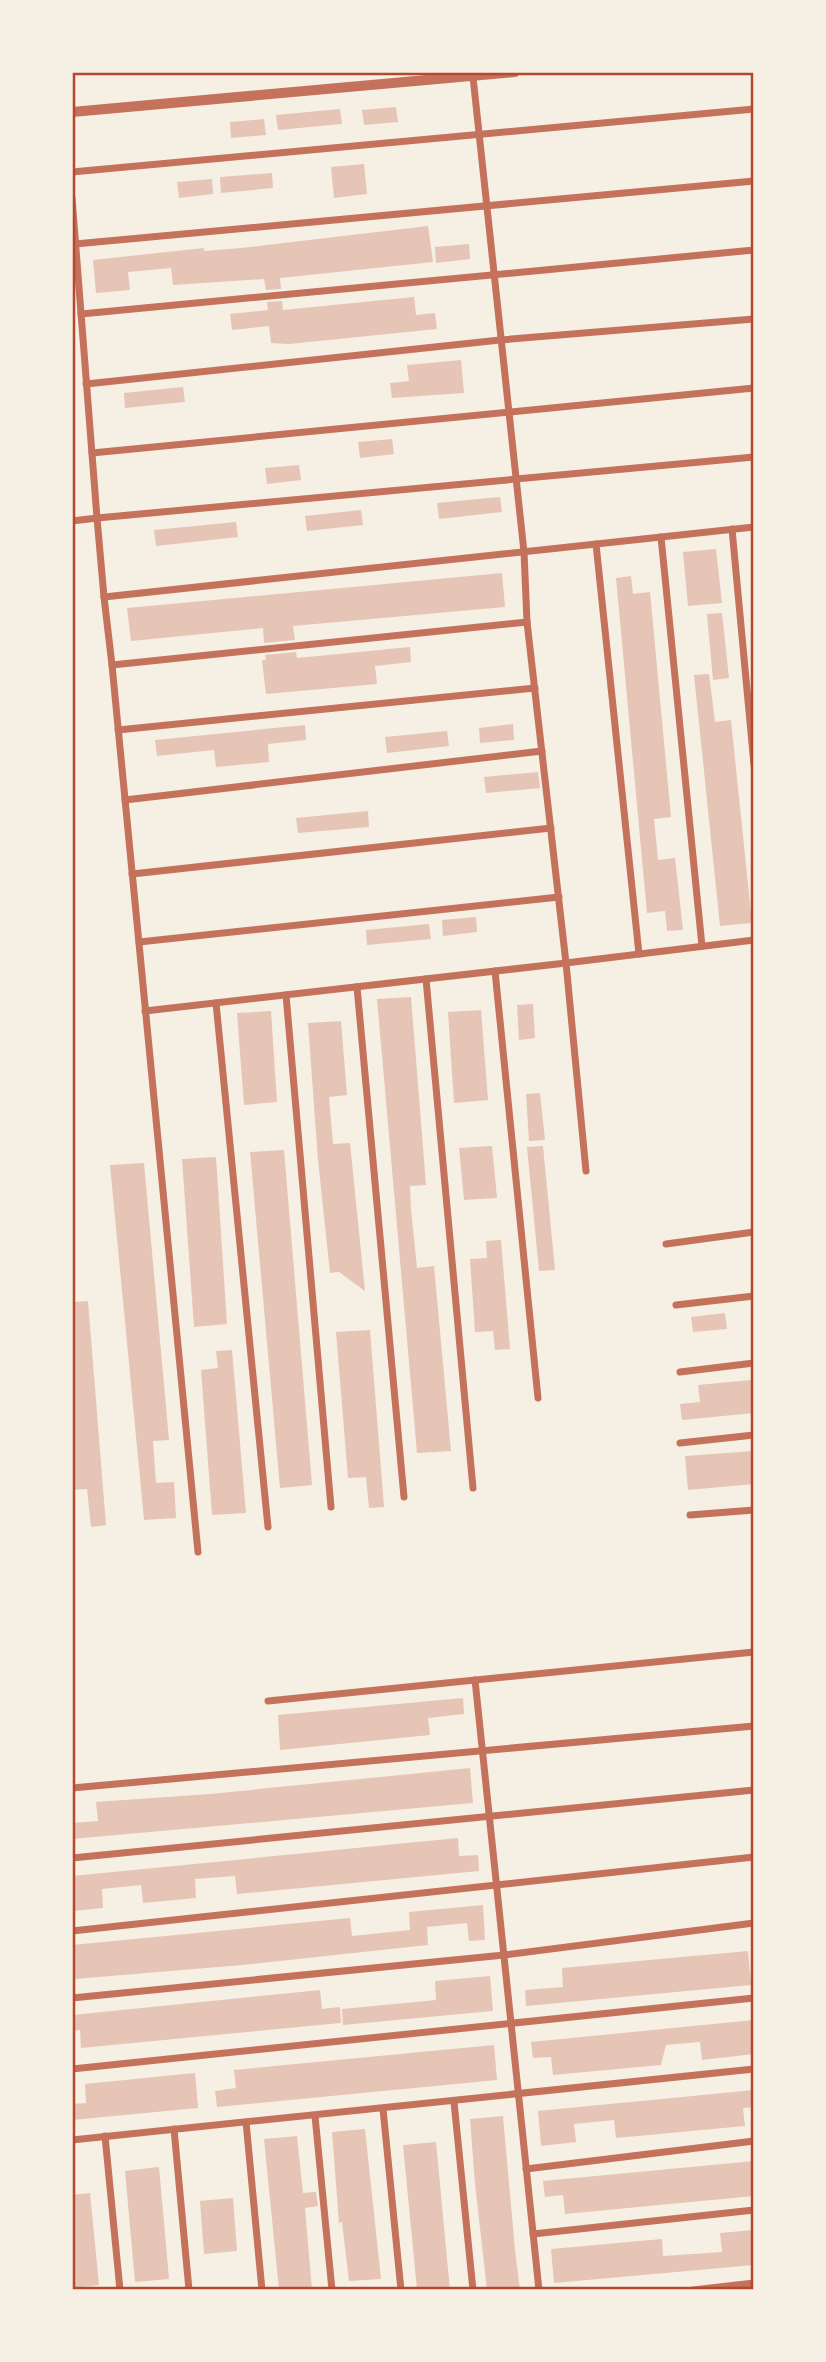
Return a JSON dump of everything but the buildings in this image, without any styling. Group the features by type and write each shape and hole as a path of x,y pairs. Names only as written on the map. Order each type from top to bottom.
{"street":[{"path":"72,112 515,72"},
{"path":"473,77 514,479 524,552 527,622 559,897 586,1171"},
{"path":"72,173 754,109"},
{"path":"75,244 754,181"},
{"path":"72,198 104,597 198,1552"},
{"path":"81,314 754,250"},
{"path":"86,384 500,340 754,319"},
{"path":"92,453 754,388"},
{"path":"72,521 754,457"},
{"path":"104,597 754,527"},
{"path":"732,529 754,765"},
{"path":"661,537 702,947"},
{"path":"596,544 639,954"},
{"path":"112,665 527,622"},
{"path":"118,730 535,688"},
{"path":"125,800 542,751"},
{"path":"132,874 551,828"},
{"path":"139,942 559,897"},
{"path":"145,1011 754,940"},
{"path":"495,971 538,1398"},
{"path":"426,979 472,1488"},
{"path":"357,987 404,1497"},
{"path":"286,995 331,1507"},
{"path":"216,1003 268,1527"},
{"path":"666,1244 754,1232"},
{"path":"676,1305 754,1296"},
{"path":"680,1372 754,1363"},
{"path":"680,1443 754,1435"},
{"path":"690,1515 754,1510"},
{"path":"268,1702 754,1652"},
{"path":"475,1680 539,2290"},
{"path":"72,1788 482,1748 754,1726"},
{"path":"72,1858 754,1790"},
{"path":"72,1931 754,1857"},
{"path":"72,1998 504,1955 754,1923"},
{"path":"72,2069 754,1998"},
{"path":"72,2140 754,2069"},
{"path":"453,2102 473,2290"},
{"path":"383,2109 401,2290"},
{"path":"315,2116 332,2290"},
{"path":"246,2122 262,2290"},
{"path":"174,2129 189,2290"},
{"path":"105,2136 120,2290"},
{"path":"526,2169 754,2141"},
{"path":"533,2234 754,2210"},
{"path":"693,2290 754,2283"}]}
